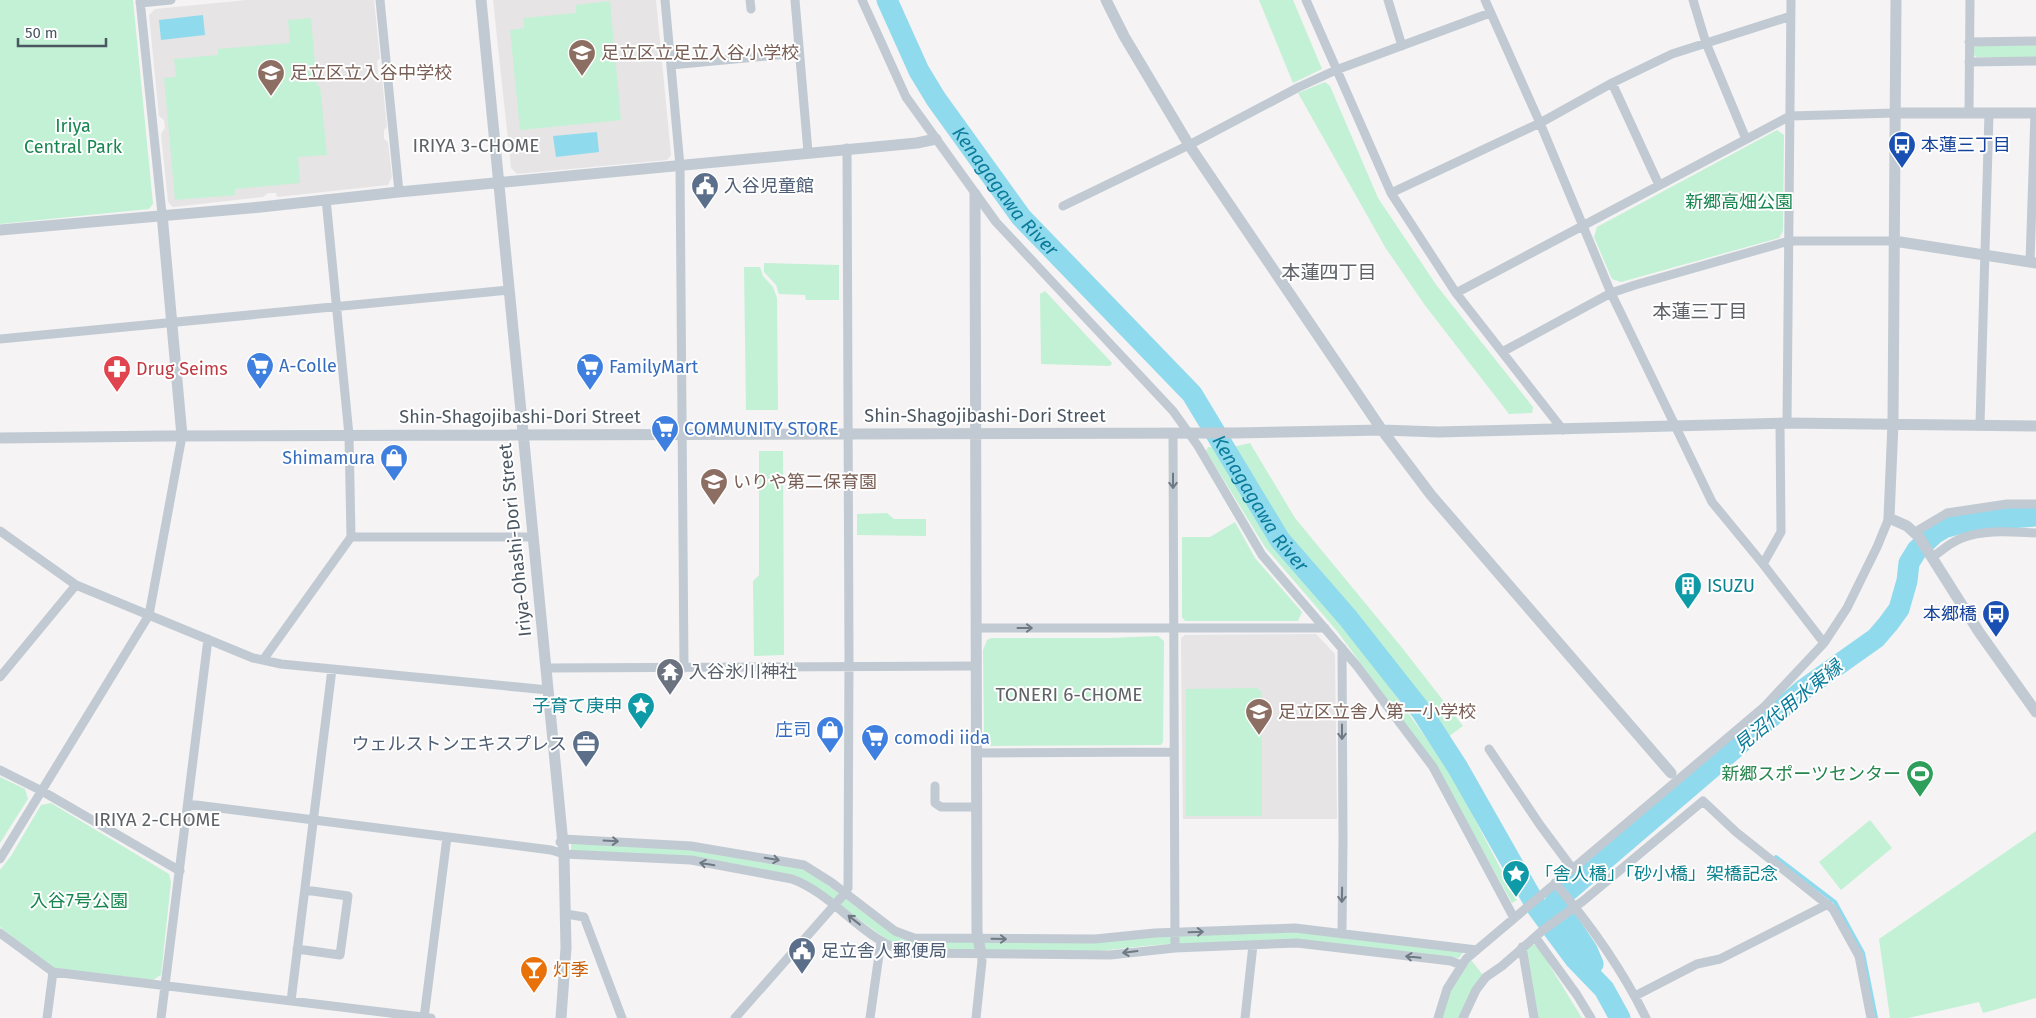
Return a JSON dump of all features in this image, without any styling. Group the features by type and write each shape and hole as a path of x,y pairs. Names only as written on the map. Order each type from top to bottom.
{"street":[{"path":"0,859 149,615 182,436 173,323 140,1 171,0"},
{"path":"380,0 399,192"},
{"name":"Iriya-Ohashi-Dori Street","path":"480,0 564,854 566,914 564,987 561,1018"},
{"path":"665,0 680,166 684,668"},
{"path":"795,0 808,152"},
{"path":"862,0 906,97 975,194 996,222 1173,411 1190,433 1262,555 1342,648 1433,767 1514,918"},
{"path":"1106,0 1124,36 1189,145 1382,430 1431,495 1674,776"},
{"path":"1306,0 1391,193 1456,293 1563,430"},
{"path":"1388,0 1402,46"},
{"path":"1485,0 1540,123 1611,293 1674,427 1712,502 1824,643"},
{"path":"1693,0 1706,43 1746,139"},
{"path":"1763,564 1781,532 1789,241 1791,0"},
{"path":"1438,1018 1447,989 1461,966 1477,950 1542,894 1557,885 1572,868 1674,776 1764,707 1824,643 1847,608 1881,539 1889,518 1892,423 1896,0"},
{"path":"1968,113 1970,0"},
{"path":"1063,206 1189,145 1299,87 1336,70 1490,13"},
{"path":"1391,193 1540,123 1612,83 1672,54 1791,16"},
{"path":"1970,42 2036,41"},
{"path":"671,66 799,53"},
{"path":"1969,62 2036,61"},
{"path":"1612,83 1659,185"},
{"path":"1456,293 1790,116 1895,113 2035,113 2033,263 1894,241 1789,241 1611,293 1502,352"},
{"path":"1980,424 1989,113"},
{"path":"0,230 162,214 261,207 848,148 917,143 936,139"},
{"path":"735,1018 848,888 848,148"},
{"path":"975,194 976,753 978,939 982,961 976,1018"},
{"path":"263,660 351,537 349,435 326,199"},
{"path":"0,339 510,290"},
{"name":"Shin-Shagojibashi-Dori Street","path":"0,438 349,435 1235,433 1382,430 1438,432 1892,423 2036,426"},
{"path":"1173,432 1175,948"},
{"path":"1917,535 1947,514 2007,504 2036,504"},
{"path":"1889,518 1899,522 1917,535 1931,554 1979,632 2036,712"},
{"path":"0,531 76,585 208,640 263,660 332,669 548,690"},
{"path":"1931,554 1972,535 2036,533"},
{"path":"351,537 533,536"},
{"path":"0,677 76,585"},
{"path":"976,628 1325,628"},
{"path":"161,1018 208,640"},
{"path":"1342,648 1342,934"},
{"path":"546,668 976,666"},
{"path":"291,1001 332,669"},
{"path":"1489,749 1540,825 1572,868"},
{"path":"976,753 1174,752"},
{"path":"0,770 42,790 180,871"},
{"path":"935,786 936,803 941,807 977,807"},
{"path":"1464,1018 1476,990 1486,977 1571,906 1703,801 1736,832 1828,904 1859,956 1871,1018"},
{"path":"188,804 551,850 564,854 691,860 792,879 802,882 881,941 893,948 912,953 1110,955 1175,948 1297,943 1451,961 1461,966"},
{"path":"0,933 53,972 427,1018 447,837"},
{"path":"551,850 562,838 691,846 795,863 811,869 895,931 914,938 1095,939 1175,933 1295,928 1477,950"},
{"path":"1557,885 1623,975 1646,1018"},
{"path":"297,949 340,955 348,896 305,890"},
{"path":"1635,996 1697,964 1720,958 1828,904"},
{"path":"566,914 584,917 622,1018"},
{"path":"1534,937 1577,995 1591,1018"},
{"path":"870,1018 881,941"},
{"path":"1245,1018 1253,945"},
{"path":"1522,948 1534,1018"},
{"path":"47,1018 53,972"}],"shaded area":[{"name":"足立区立入谷中学校","path":"247,0 374,0 380,58 377,61 378,75 382,78 387,127 384,130 384,139 388,142 392,177 388,185 277,197 276,193 268,193 263,197 173,207 168,202 161,134 165,128 164,120 159,116 149,15 155,9"},
{"name":"足立区立足立入谷小学校","path":"493,0 656,0 671,155 667,160 517,174 511,168"},
{"name":"足立区立舎人第一小学校","path":"1316,634 1335,654 1337,819 1183,819 1181,638 1185,635"}],"green space":[{"name":"Iriya Central Park","path":"0,0 133,0 153,204 149,209 0,224"},
{"path":"1259,0 1293,0 1322,69 1293,83"},
{"path":"610,1 621,120 520,130 510,30 524,28 523,18 576,13 576,5"},
{"path":"311,18 317,86 320,86 327,155 298,157 300,183 235,189 235,195 175,200 164,78 176,77 174,59 218,55 218,49 290,43 288,20"},
{"path":"2036,45 2036,57 1976,57 1973,48 1975,46"},
{"path":"1325,82 1330,86 1378,198 1437,286 1533,407 1532,413 1509,414 1424,304 1385,247 1298,93"},
{"name":"新郷高畑公園","path":"1777,130 1784,135 1783,231 1779,238 1621,282 1612,279 1594,237 1597,227"},
{"path":"764,263 839,265 839,300 806,300 805,295 779,294 776,285 764,272"},
{"path":"744,267 760,267 763,276 773,287 777,298 778,410 746,410"},
{"path":"1045,291 1112,363 1110,366 1041,364 1040,294"},
{"path":"1250,443 1295,518 1403,649 1463,726 1448,737 1428,705 1283,528 1233,447"},
{"path":"1208,447 1218,448 1274,540 1342,621 1449,770 1517,900 1512,903 1435,764 1337,631 1265,547 1206,451"},
{"path":"759,451 783,451 784,655 754,656 753,581 759,575"},
{"path":"887,513 894,519 926,519 926,536 857,535 857,514"},
{"path":"1235,522 1255,558 1302,612 1298,621 1185,621 1182,617 1182,537 1210,537"},
{"path":"1158,636 1164,641 1163,742 1161,745 988,746 984,740 983,650 987,640 991,638"},
{"path":"1257,688 1262,692 1262,816 1186,816 1186,689"},
{"path":"0,777 25,789 28,799 0,843"},
{"name":"入谷7号公園","path":"51,803 169,874 171,882 161,975 153,980 53,968 0,927 0,870 11,856 41,805"},
{"path":"1870,820 1892,848 1841,890 1819,862"},
{"path":"2036,831 2036,998 1983,1013 1979,1002 1908,1018 1890,1018 1879,939"},
{"path":"571,842 693,849 794,866 811,873 890,932 901,938 914,941 1154,937 1294,931 1464,951 1459,958 1295,940 1154,945 1099,951 914,950 897,947 807,881 794,875 692,857 571,851"},
{"path":"1532,945 1537,945 1582,1018 1538,1018 1526,950"},
{"path":"1471,960 1483,975 1460,1018 1441,1018 1451,989"}],"water":[{"path":"203,15 205,35 161,40 159,20"},
{"path":"597,132 599,152 556,157 553,136"}],"waterway":[{"name":"Kenagagawa River","path":"887,0 919,71 936,99 1021,217 1192,394 1280,540 1348,618 1422,712 1458,768 1538,909 1575,959 1604,989 1620,1018"},
{"name":"見沼代用水東縁","path":"1593,964 1587,950 1555,902 1804,689 1876,638 1899,609 1907,581 1909,563 1917,550 1934,534 1944,528 1969,521 2036,516"},
{"path":"1776,857 1835,902 1863,953 1876,1018"}],"place":[{"name":"足立区立足立入谷小学校","path":"582,77"},
{"name":"足立区立入谷中学校","path":"271,97"},
{"name":"本蓮三丁目","path":"1902,169"},
{"name":"入谷児童館","path":"705,210"},
{"name":"A-Colle","path":"260,390"},
{"name":"FamilyMart","path":"590,391"},
{"name":"Drug Seims","path":"117,393"},
{"name":"COMMUNITY STORE","path":"665,453"},
{"name":"Shimamura","path":"394,482"},
{"name":"いりや第二保育園","path":"714,506"},
{"name":"ISUZU","path":"1688,610"},
{"name":"本郷橋","path":"1996,638"},
{"name":"入谷氷川神社","path":"670,696"},
{"name":"子育て庚申","path":"641,730"},
{"name":"足立区立舎人第一小学校","path":"1259,736"},
{"name":"庄司","path":"830,754"},
{"name":"comodi iida","path":"875,762"},
{"name":"ウェルストンエキスプレス","path":"586,768"},
{"name":"新郷スポーツセンター","path":"1920,798"},
{"name":"「舎人橋」「砂小橋」架橋記念","path":"1516,898"},
{"name":"足立舎人郵便局","path":"802,975"},
{"name":"灯季","path":"534,994"}],"district":[{"name":"IRIYA 3-CHOME","path":"476,145"},
{"name":"本蓮四丁目","path":"1329,272"},
{"name":"本蓮三丁目","path":"1700,311"},
{"name":"TONERI 6-CHOME","path":"1069,694"},
{"name":"IRIYA 2-CHOME","path":"157,819"}]}
